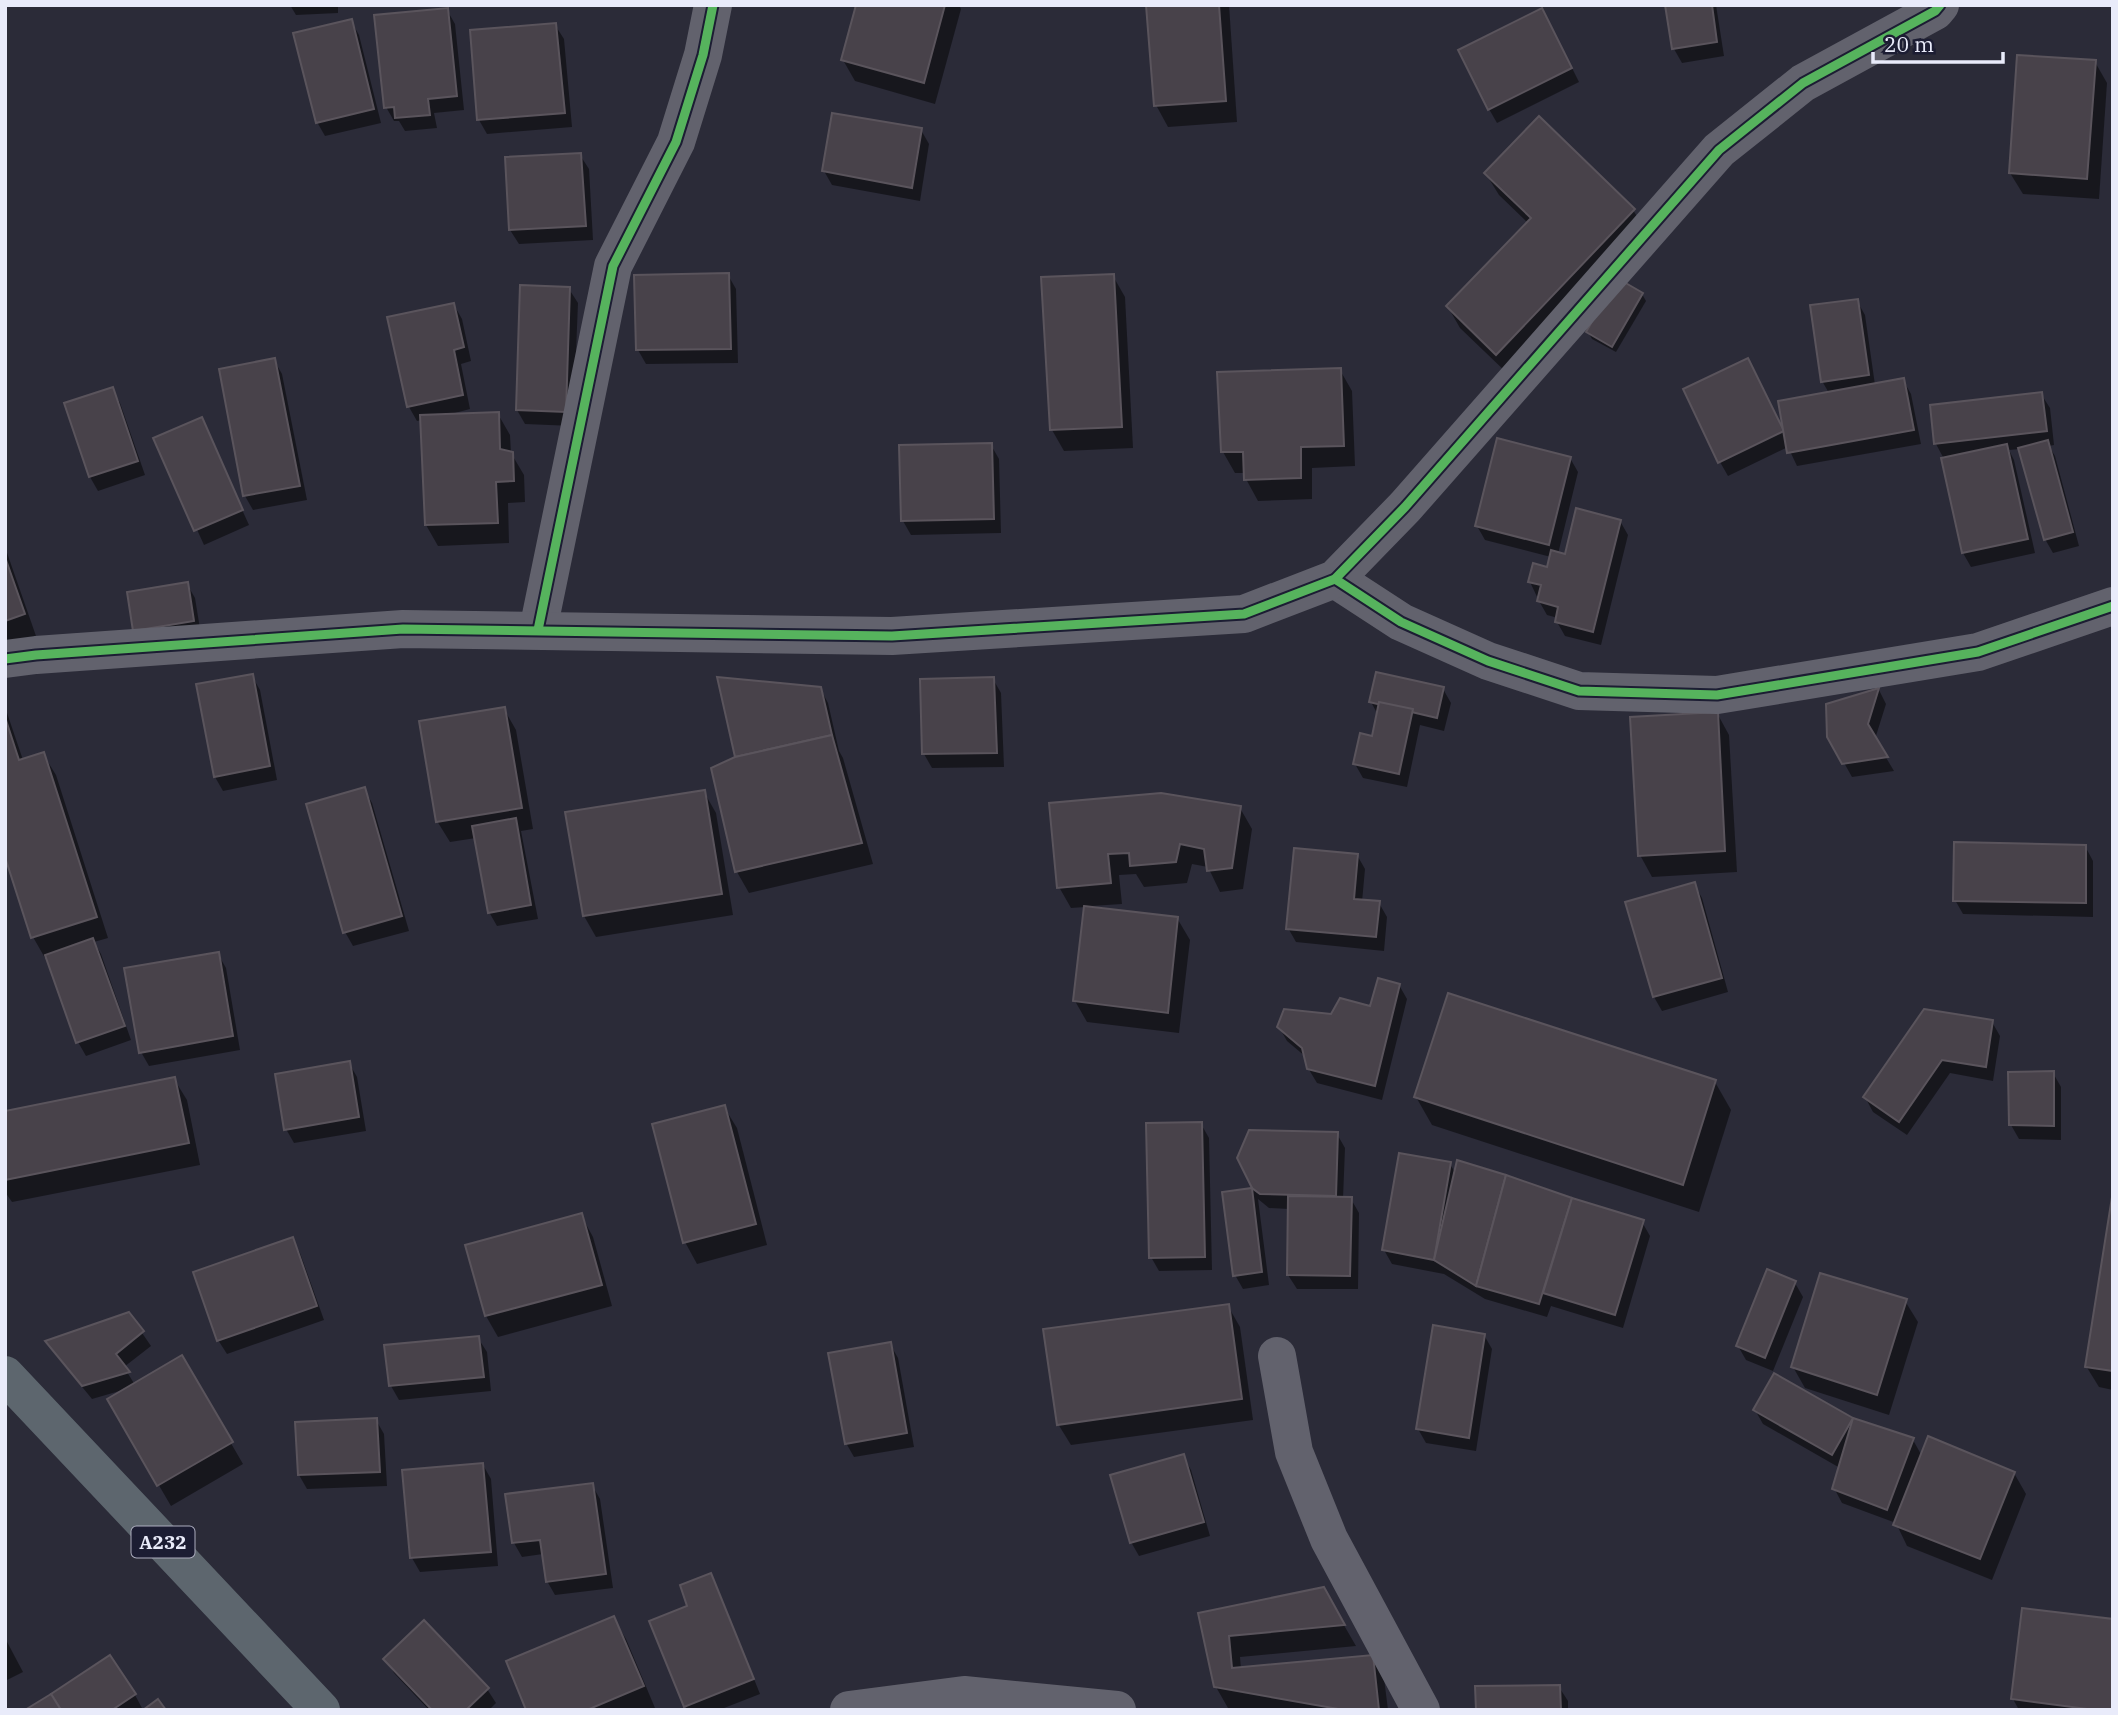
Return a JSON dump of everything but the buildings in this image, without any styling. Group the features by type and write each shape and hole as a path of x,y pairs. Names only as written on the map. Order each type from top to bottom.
{"main road":[{"name":"A232","path":"5,1374 321,1710"}],"street":[{"path":"538,630 613,266 676,142 703,55 713,5"},
{"path":"5,659 36,654 403,628 892,636 1244,614 1335,579 1405,507 1719,150 1803,83 1935,11 1940,5"},
{"path":"1335,579 1401,622 1488,661 1579,691 1717,695 1978,652 2113,606"},
{"path":"1277,1356 1294,1452 1329,1539 1420,1710"},
{"path":"849,1710 964,1695 1117,1710"}],"cycle path":[{"path":"538,630 613,266 676,142 703,55 713,5"},
{"path":"5,659 403,629 892,636 1244,614 1335,579 1405,507 1719,150 1803,83 1935,11 1940,5"},
{"path":"1335,579 1401,622 1488,661 1579,691 1717,695 1978,652 2113,606"}]}
